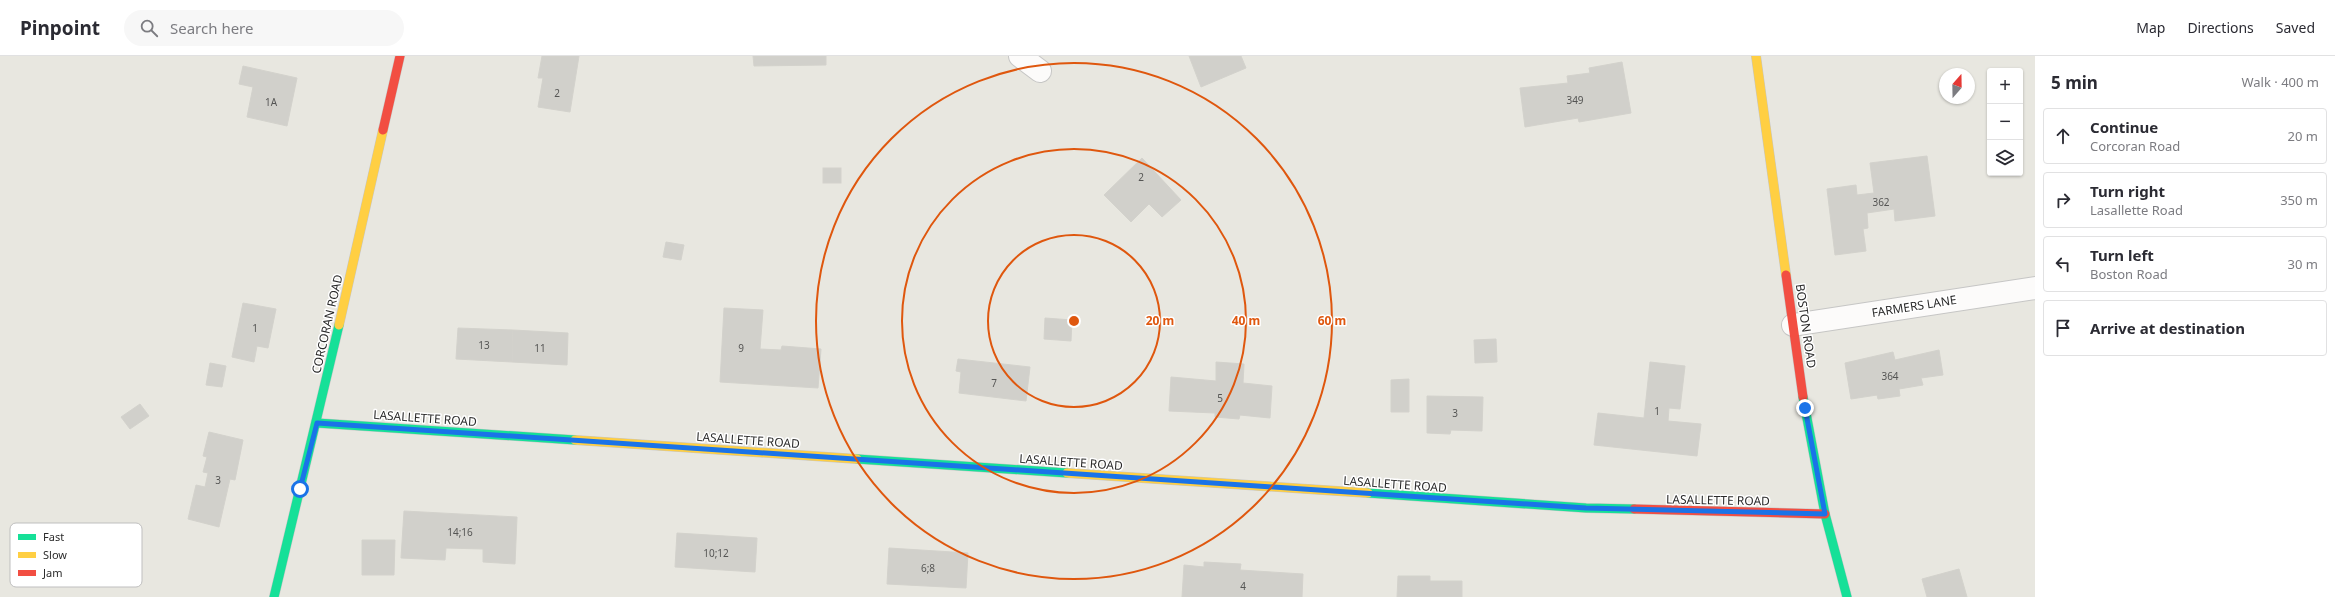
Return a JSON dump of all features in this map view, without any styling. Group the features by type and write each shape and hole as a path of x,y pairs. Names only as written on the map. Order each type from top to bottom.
{"street":[{"name":"CORCORAN ROAD","path":"274,597 317,423 400,56"},
{"path":"1020,56 1040,71"},
{"name":"BOSTON ROAD","path":"1756,56 1805,408 1825,514 1847,597"},
{"name":"FARMERS LANE","path":"1794,325 2035,288"},
{"name":"LASALLETTE ROAD","path":"317,423 1586,508 1825,514"}],"building":[{"path":"542,56 579,56 570,112 538,107 543,78 538,78"},
{"path":"753,56 826,56 826,65 754,66"},
{"path":"1189,56 1241,56 1246,68 1201,87"},
{"path":"1622,62 1631,113 1579,122 1578,118 1525,127 1520,88 1568,83 1567,76 1590,73 1589,68"},
{"path":"243,66 297,78 287,126 247,117 253,87 239,84"},
{"path":"1927,156 1935,216 1895,221 1894,209 1867,213 1868,228 1863,229 1866,251 1835,255 1827,189 1856,185 1857,195 1874,193 1870,163"},
{"path":"1142,158 1181,200 1162,217 1149,204 1131,222 1104,195"},
{"path":"823,168 841,168 841,183 823,183"},
{"path":"666,242 684,245 681,260 663,257"},
{"path":"243,303 276,309 268,348 257,346 254,362 232,357"},
{"path":"724,308 763,310 760,349 781,350 782,346 821,349 818,388 720,382"},
{"path":"1045,318 1072,320 1071,341 1044,339"},
{"path":"458,328 513,330 512,362 456,359"},
{"path":"513,330 568,333 567,365 512,362"},
{"path":"1496,339 1497,362 1475,363 1474,340"},
{"path":"1939,350 1943,375 1921,378 1923,385 1899,389 1900,396 1878,399 1877,395 1851,399 1845,363 1893,352 1895,360"},
{"path":"958,359 1030,367 1026,401 959,393 961,372 956,371"},
{"path":"1216,362 1244,364 1243,383 1272,386 1270,418 1240,415 1239,419 1215,417 1215,413 1169,411 1171,377 1216,381"},
{"path":"1650,362 1685,366 1680,409 1669,408 1668,421 1701,424 1697,456 1594,445 1598,413 1644,418"},
{"path":"210,363 226,366 222,387 206,385"},
{"path":"1409,379 1409,412 1391,412 1391,380"},
{"path":"1427,396 1483,397 1482,431 1451,430 1450,434 1427,433"},
{"path":"140,404 149,416 130,429 121,417"},
{"path":"209,432 243,440 235,480 230,479 219,527 188,519 196,485 205,487 208,473 203,472 207,457 203,456"},
{"path":"404,511 517,517 515,564 483,562 483,549 446,548 445,560 401,558"},
{"path":"677,533 757,538 755,572 675,567"},
{"path":"362,540 395,540 394,575 362,575"},
{"path":"889,548 968,553 966,588 887,584"},
{"path":"1204,562 1241,564 1240,570 1303,574 1302,597 1182,597 1184,565 1204,567"},
{"path":"1959,569 1967,597 1927,597 1922,579"},
{"path":"1398,576 1430,576 1430,581 1462,581 1462,597 1397,597"}],"traffic: fast":[{"path":"274,597 339,325"},
{"path":"1803,397 1825,514 1847,597"},
{"path":"317,423 575,440"},
{"path":"857,459 1067,473"},
{"path":"1368,493 1586,508 1634,509"}],"traffic: slow":[{"path":"1756,56 1786,275"},
{"path":"339,325 383,130"},
{"path":"575,440 857,459"},
{"path":"1067,473 1368,493"}],"traffic: jam":[{"path":"383,130 400,56"},
{"path":"1786,275 1803,397"},
{"path":"1634,509 1825,514"}],"route":[{"path":"300,489 317,423 1586,508 1645,511 1825,514 1805,408"}]}
